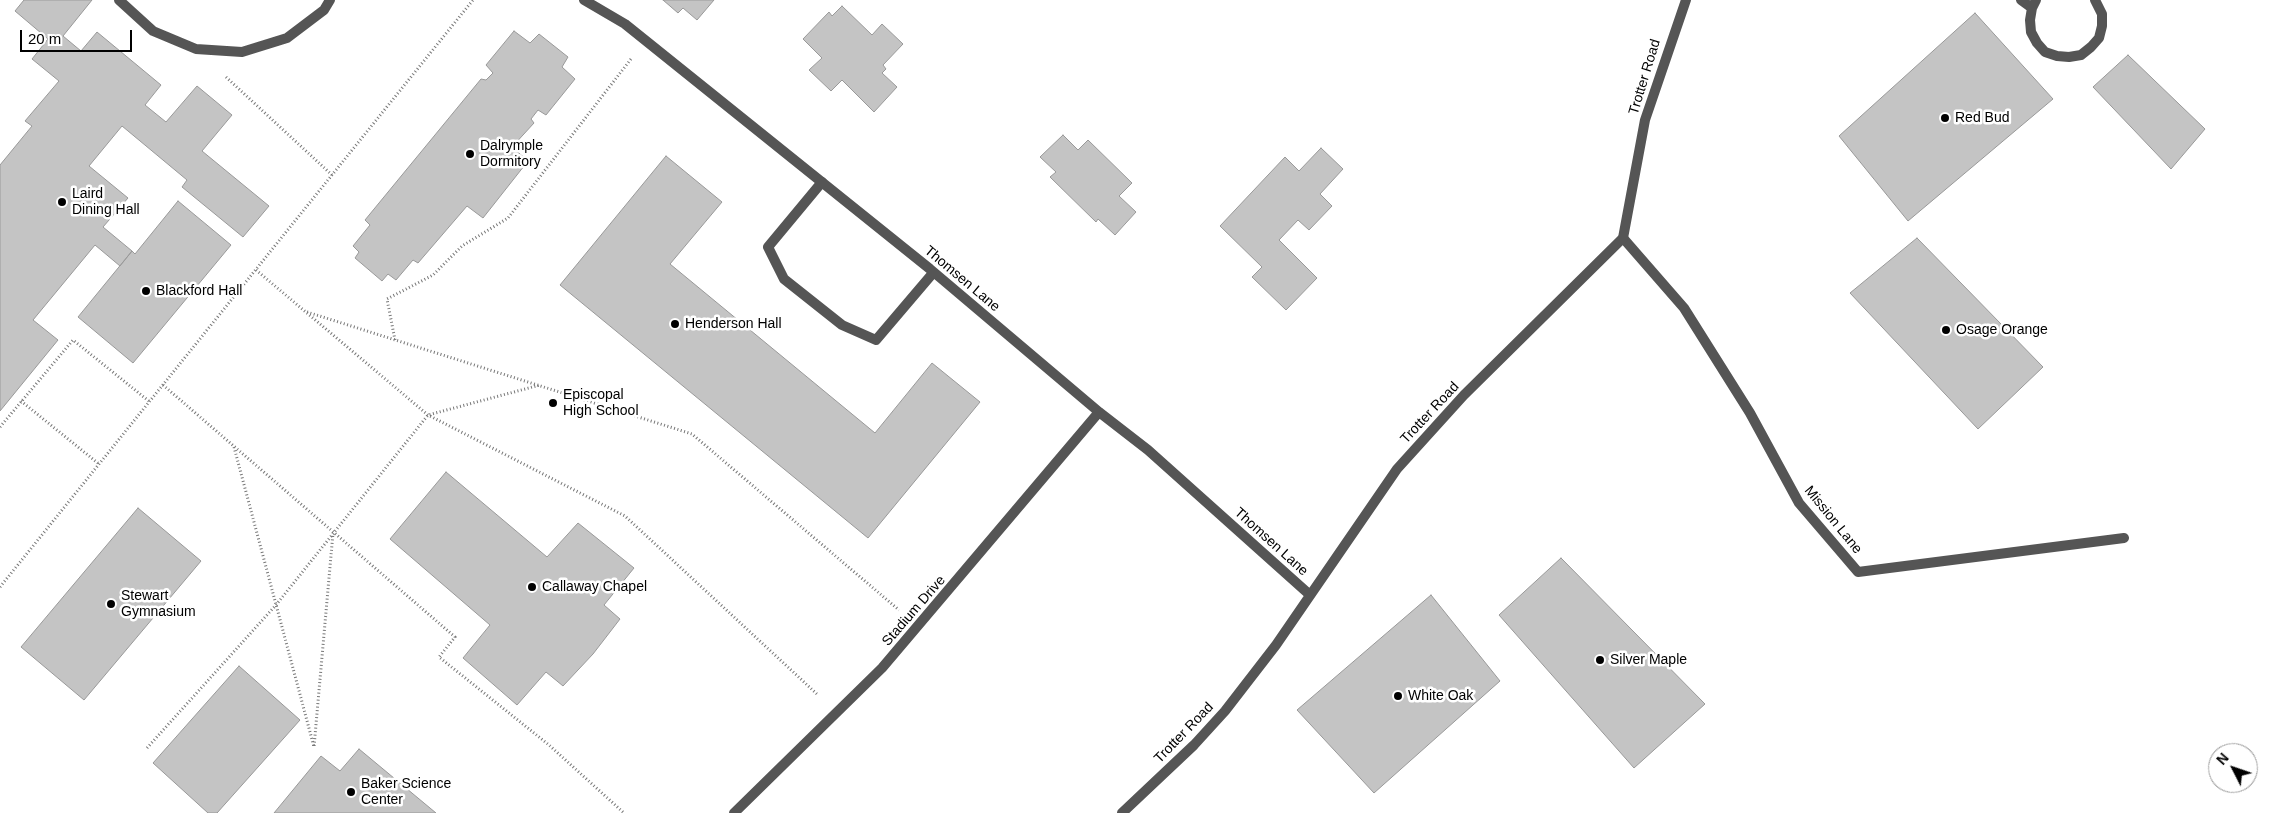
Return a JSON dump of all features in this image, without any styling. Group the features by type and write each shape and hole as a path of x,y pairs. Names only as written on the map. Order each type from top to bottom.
{"street":[{"path":"119,0 153,31 196,49 242,52 287,38 324,10 330,0"},
{"name":"Thomsen Lane","path":"584,0 625,24 822,182 1098,412 1148,450 1310,595"},
{"name":"Trotter Road","path":"1122,813 1194,745 1225,711 1276,645 1397,469 1464,395 1622,238 1645,120 1686,0"},
{"path":"2021,0 2034,4 2030,20 2031,32 2037,43 2045,52 2069,58 2081,55 2099,38 2102,14 2095,0"},
{"path":"822,182 768,247 784,279 842,325 876,340 933,273"},
{"name":"Mission Lane","path":"1622,238 1684,308 1750,413 1799,503 1858,572 2124,538"},
{"name":"Stadium Drive","path":"734,813 882,668 919,627 1098,412"}],"path":[{"path":"0,587 473,0"},
{"path":"396,340 387,299 433,275 462,246 508,218 646,41"},
{"path":"196,49 332,175"},
{"path":"256,270 428,414 624,516 837,712"},
{"path":"305,312 542,385 692,434 919,627"},
{"path":"0,426 73,340 150,402"},
{"path":"163,385 455,637 439,657 549,745 624,813"},
{"path":"147,748 276,605 428,414 542,385"},
{"path":"21,401 99,464"},
{"path":"234,447 314,747 334,532"}],"building":[{"name":"Laird Dining Hall","path":"24,0 92,0 63,36 81,51 97,32 161,85 145,105 166,122 197,86 232,115 202,151 269,206 243,237 182,187 187,180 122,126 89,166 128,198 103,227 132,251 120,266 95,245 33,320 58,340 0,411 0,165 32,126 25,121 59,81 32,59 48,39 15,11"},
{"path":"663,0 714,0 697,20 683,8 678,13"},
{"path":"842,6 872,35 882,24 903,44 883,65 886,69 882,73 897,87 874,112 842,80 831,91 809,70 822,58 803,39 829,12 832,16"},
{"name":"Red Bud","path":"1975,13 2053,99 1908,221 1839,136"},
{"name":"Dalrymple Dormitory","path":"514,31 530,43 539,34 568,57 562,67 575,79 546,115 538,110 531,119 534,123 512,147 528,161 483,218 467,206 418,263 413,260 396,280 388,274 382,281 355,258 359,252 353,246 370,225 365,220 481,79 486,80 493,73 486,65"},
{"path":"2128,55 2205,129 2171,169 2093,87"},
{"path":"1063,135 1078,150 1088,140 1132,183 1119,196 1136,212 1115,235 1098,219 1096,222 1050,177 1056,172 1040,157"},
{"path":"1321,148 1343,169 1320,194 1332,206 1309,230 1298,220 1279,240 1317,278 1286,310 1252,277 1262,267 1220,226 1285,157 1299,171"},
{"name":"Henderson Hall","path":"666,156 722,202 670,264 875,433 932,363 980,402 868,538 560,285"},
{"name":"Blackford Hall","path":"178,201 231,245 133,363 78,317 132,251 135,254"},
{"name":"Osage Orange","path":"1917,238 2043,367 1978,429 1850,293"},
{"name":"Callaway Chapel","path":"446,472 547,557 578,523 634,568 604,605 620,619 593,654 563,686 546,672 517,705 463,658 490,625 390,539"},
{"name":"Stewart Gymnasium","path":"138,508 201,561 84,700 21,647"},
{"name":"Silver Maple","path":"1561,558 1705,704 1634,768 1499,615"},
{"name":"White Oak","path":"1431,595 1500,681 1374,793 1297,710"},
{"path":"239,666 300,720 217,813 208,813 153,763"},
{"name":"Baker Science Center","path":"359,749 436,813 274,813 321,756 340,771"}],"place":[{"name":"Red Bud","path":"1945,118"},
{"name":"Dalrymple Dormitory","path":"470,154"},
{"name":"Laird Dining Hall","path":"62,202"},
{"name":"Blackford Hall","path":"146,291"},
{"name":"Henderson Hall","path":"675,324"},
{"name":"Osage Orange","path":"1946,330"},
{"name":"Episcopal High School","path":"553,403"},
{"name":"Callaway Chapel","path":"532,587"},
{"name":"Stewart Gymnasium","path":"111,604"},
{"name":"Silver Maple","path":"1600,660"},
{"name":"White Oak","path":"1398,696"},
{"name":"Baker Science Center","path":"351,792"}]}
